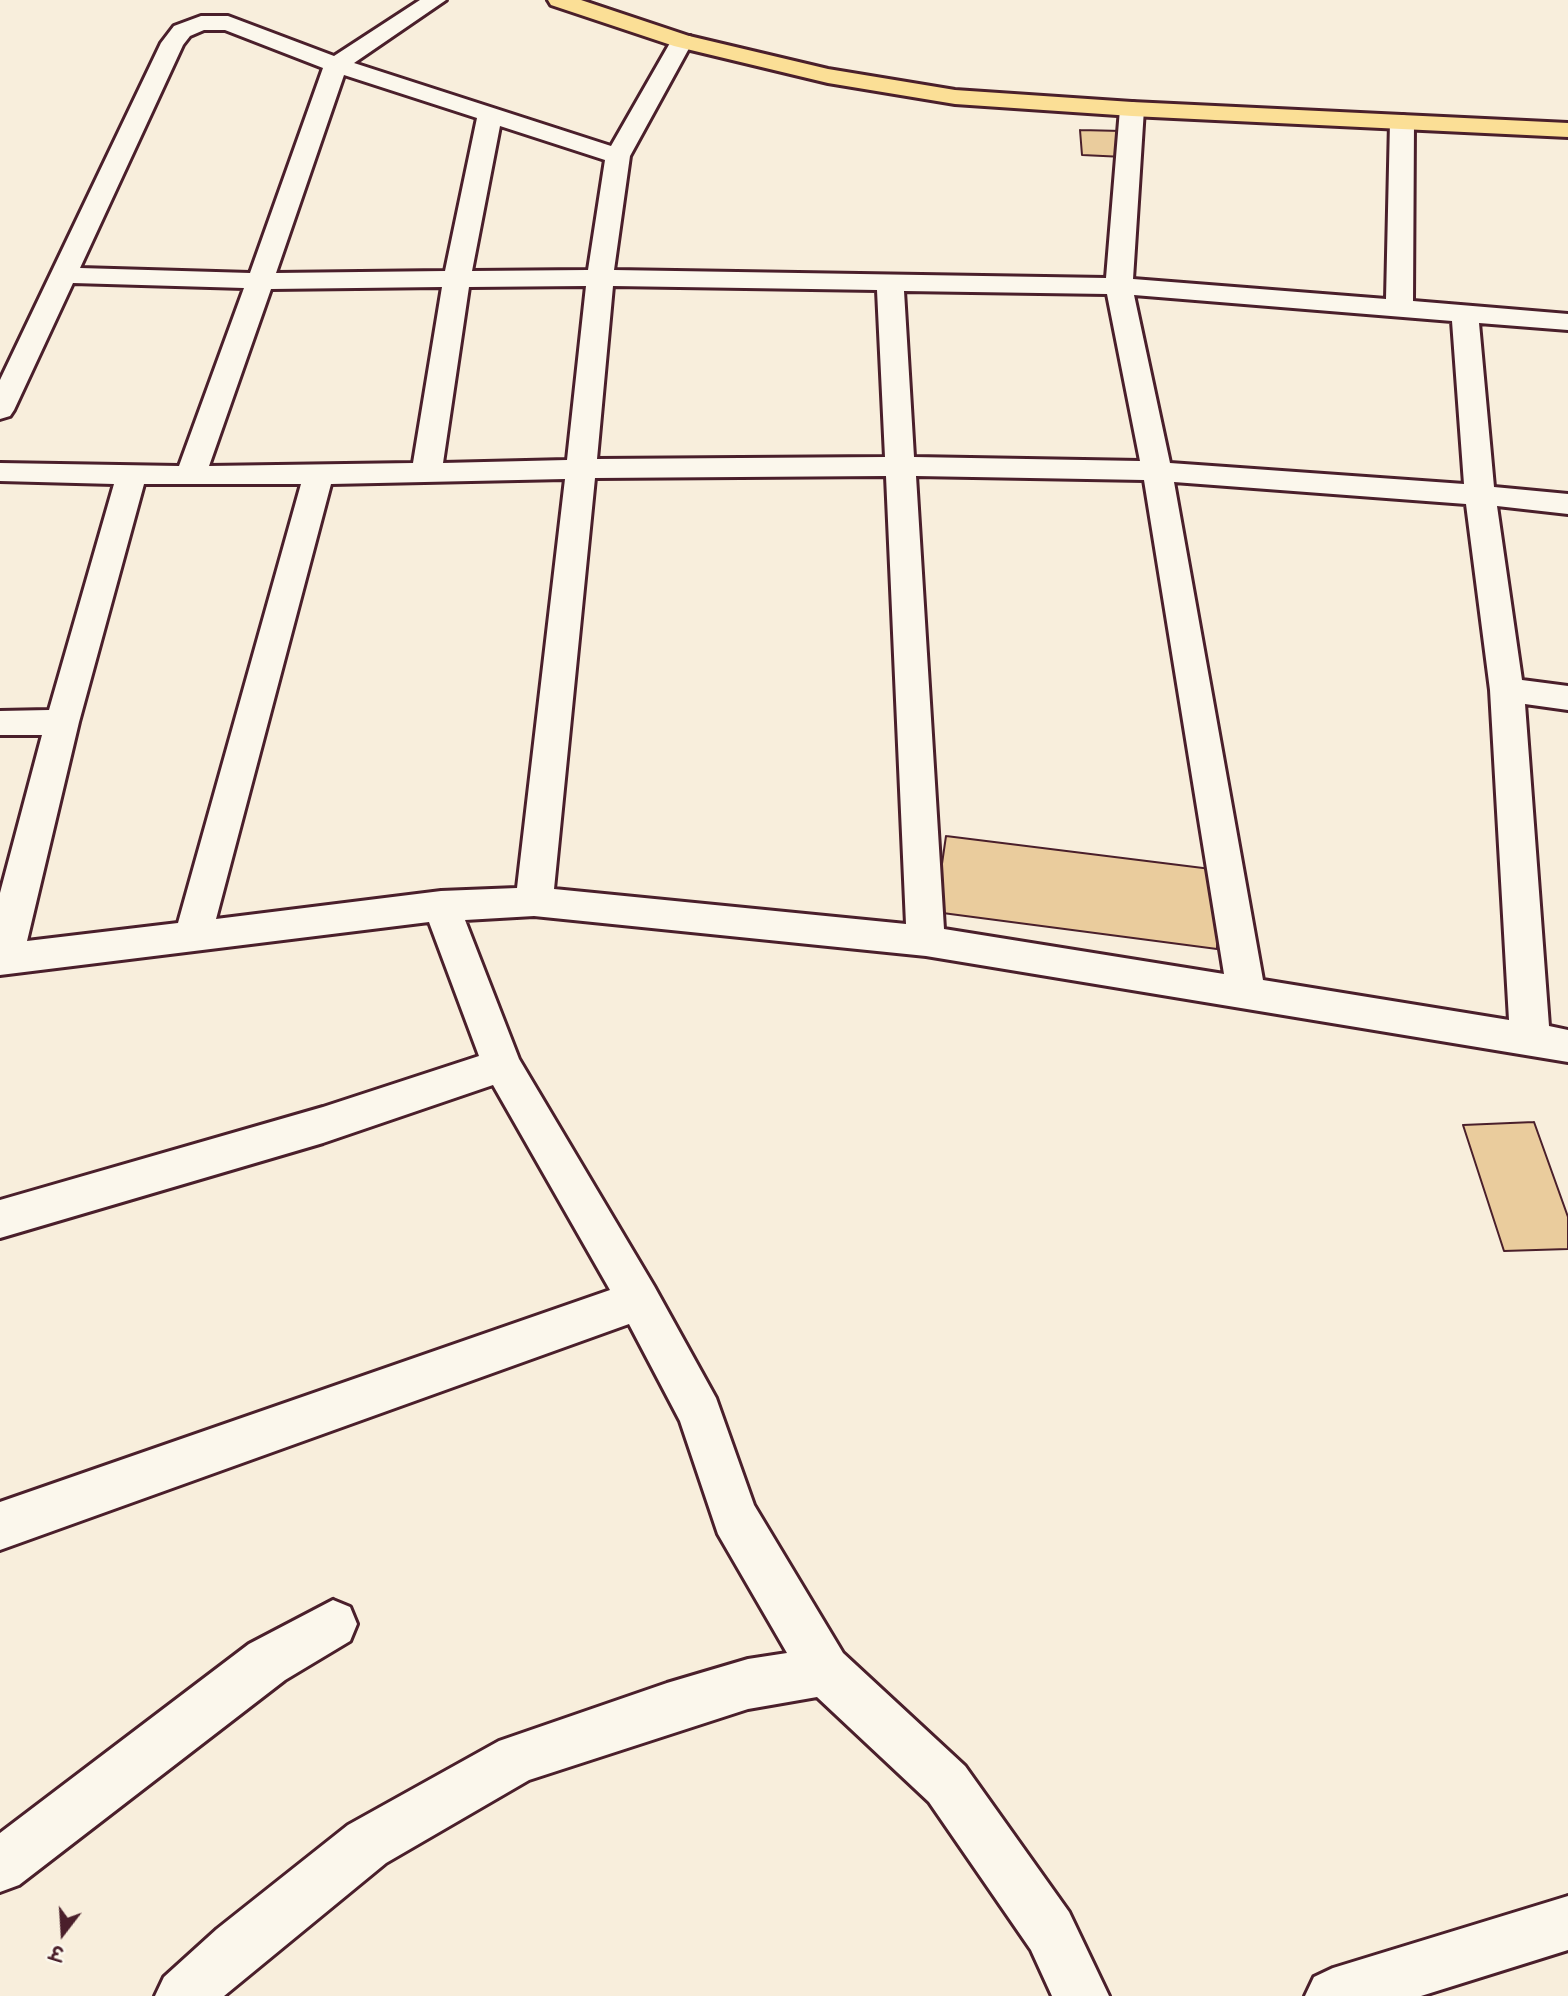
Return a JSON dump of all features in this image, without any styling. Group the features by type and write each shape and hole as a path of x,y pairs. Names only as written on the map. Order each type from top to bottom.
{"main road":[{"path":"559,0 682,41 828,76 955,97 1132,109 1568,130"}],"street":[{"path":"191,474 336,65 435,0"},
{"path":"0,410 172,43 183,31 201,23 228,23 336,65 618,156"},
{"path":"534,902 600,278 618,156 682,41"},
{"path":"1132,109 1119,286 1157,471 1246,993"},
{"path":"426,474 457,279 490,115"},
{"path":"1399,308 1402,122"},
{"path":"63,275 260,281 600,278 1119,286 1568,322"},
{"path":"890,281 926,941"},
{"path":"1465,314 1480,495 1507,690 1530,1038"},
{"path":"0,472 319,475 902,466 1157,471 1568,504"},
{"path":"132,475 62,722 3,960 441,906 534,902 926,941 1568,1046"},
{"path":"193,935 319,475"},
{"path":"1507,690 1568,698"},
{"path":"0,723 62,722"},
{"path":"441,906 502,1065 639,1300 699,1413 735,1517 825,1671 947,1784 1049,1931 1081,1996"},
{"path":"0,1219 323,1125 502,1065"},
{"path":"0,1526 639,1300"},
{"path":"0,1866 267,1662 333,1624"},
{"path":"183,1996 236,1948 367,1844 517,1759 734,1688 825,1671"},
{"path":"1333,1996 1568,1923"}],"building":[{"path":"1080,130 1122,131 1124,157 1082,155"},
{"path":"946,836 1219,870 1217,949 935,912"},
{"path":"1534,1122 1568,1217 1568,1249 1504,1251 1463,1125"}]}
